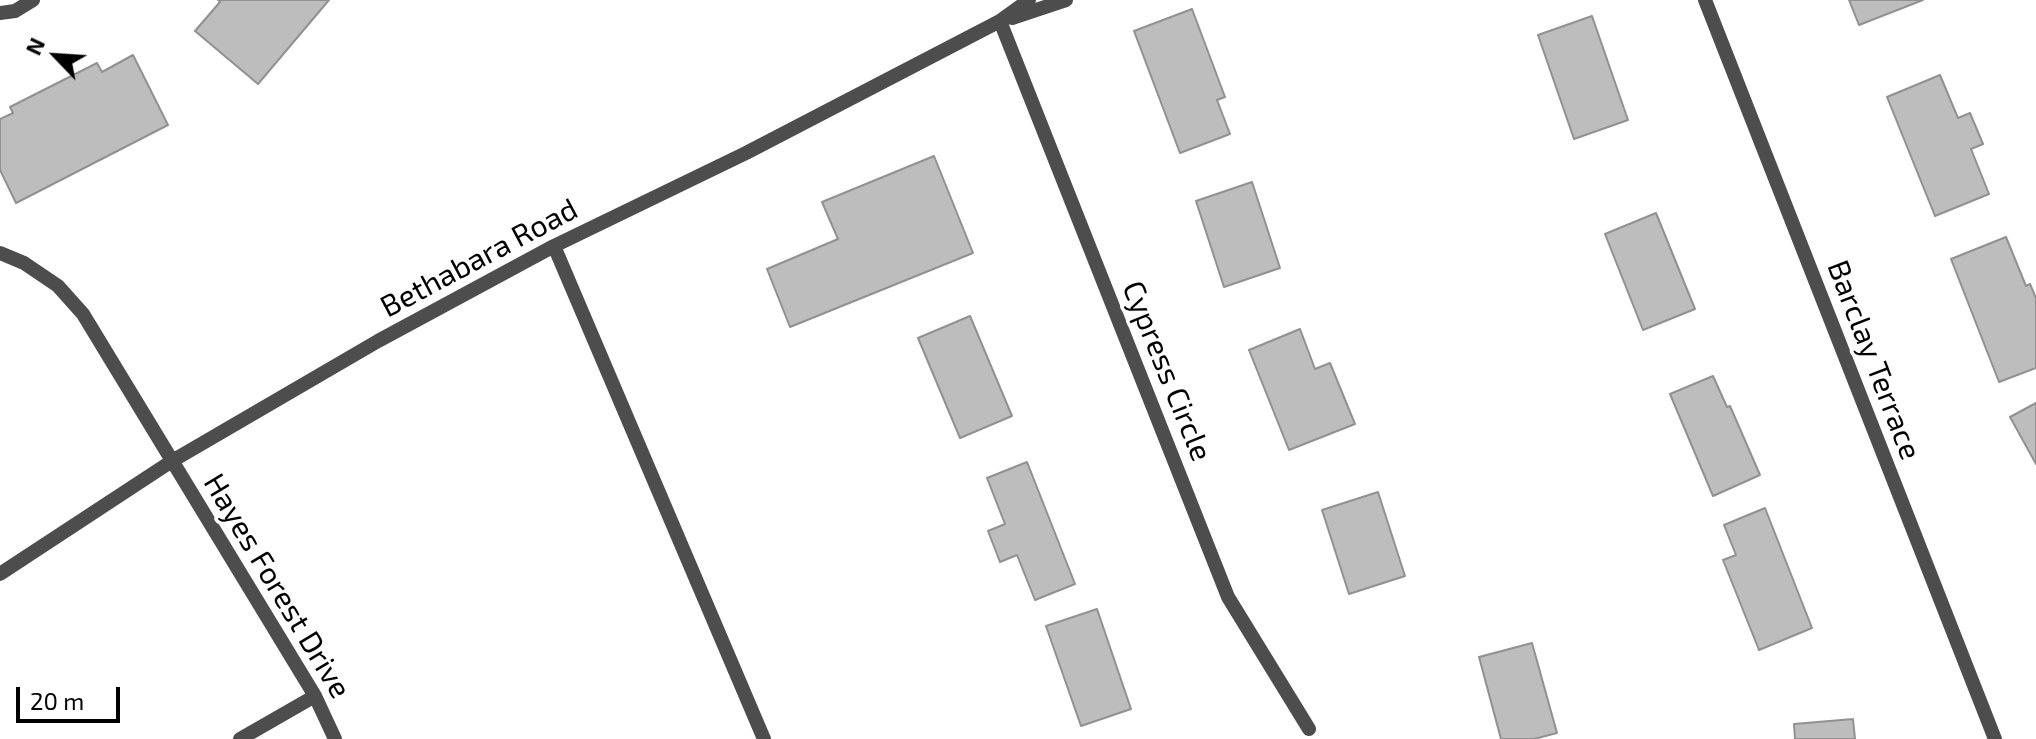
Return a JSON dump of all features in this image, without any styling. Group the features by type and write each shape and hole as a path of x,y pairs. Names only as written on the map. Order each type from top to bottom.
{"street":[{"path":"0,13 15,11 33,0"},
{"name":"Bethabara Road","path":"0,574 172,461 378,341 554,246 746,153 1000,21 1029,0"},
{"name":"Bethabara Road","path":"1000,21 1066,0"},
{"name":"Barclay Terrace","path":"1705,0 1995,739"},
{"name":"Cypress Circle","path":"1000,21 1228,597 1309,729"},
{"path":"554,246 764,739"},
{"name":"Hayes Forest Drive","path":"0,253 24,263 58,286 83,314 315,696 335,739"},
{"path":"240,739 315,696"}],"building":[{"path":"218,0 329,0 258,84 195,31 220,2"},
{"path":"1849,0 1923,0 1859,25"},
{"path":"1192,9 1225,97 1217,100 1230,134 1180,153 1134,31"},
{"path":"1592,16 1628,120 1574,139 1538,35"},
{"path":"133,55 168,125 16,203 0,170 0,119 13,113 10,107 97,63 102,72"},
{"path":"1940,75 1958,118 1970,113 1983,144 1971,149 1989,194 1935,216 1887,97"},
{"path":"934,156 973,253 790,327 767,269 838,239 822,202"},
{"path":"1252,182 1280,268 1224,287 1196,201"},
{"path":"1656,213 1695,309 1643,330 1605,234"},
{"path":"2006,237 2026,286 2030,284 2036,298 2036,368 1999,382 1951,259"},
{"path":"970,316 1012,416 960,438 918,338"},
{"path":"1300,329 1315,369 1330,363 1355,424 1289,450 1249,350"},
{"path":"1713,376 1727,407 1730,406 1760,475 1713,496 1670,394"},
{"path":"2036,403 2036,464 2010,417"},
{"path":"1027,462 1075,584 1035,600 1017,555 1000,562 988,531 1005,524 987,478"},
{"path":"1378,492 1405,576 1349,594 1322,510"},
{"path":"1765,508 1812,628 1759,650 1723,560 1736,555 1724,525"},
{"path":"1097,609 1131,709 1081,726 1046,626"},
{"path":"1532,643 1557,733 1534,739 1501,739 1479,657"},
{"path":"1853,719 1855,739 1795,739 1794,724"}]}
